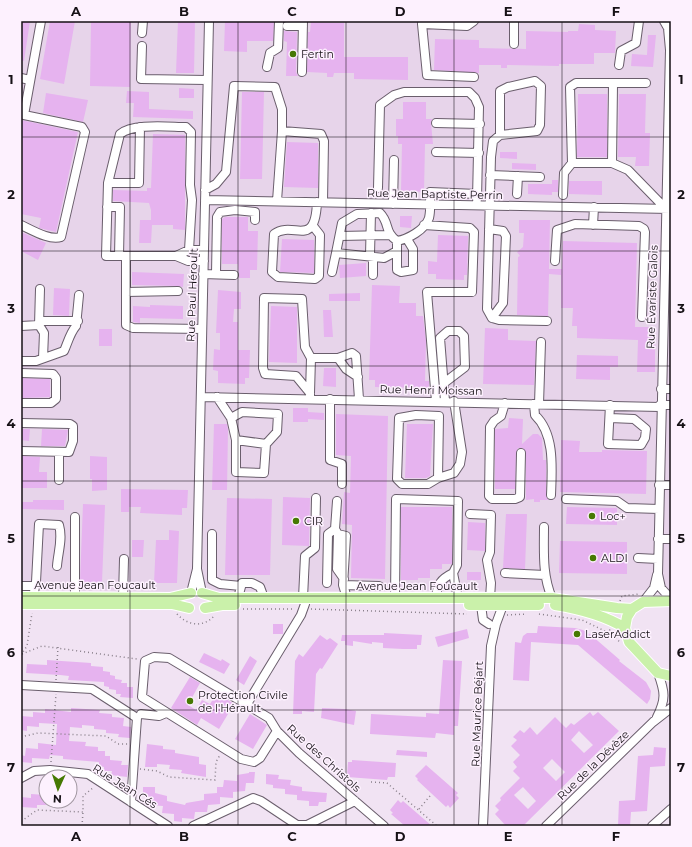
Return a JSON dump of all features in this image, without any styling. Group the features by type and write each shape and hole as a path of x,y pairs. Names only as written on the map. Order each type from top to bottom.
{"main road":[{"path":"197,591 202,593 207,600 205,608 197,612 189,608 187,600 191,593 197,591"},
{"name":"Avenue Jean Foucault","path":"21,604 33,601 74,597 170,598 191,593"},
{"name":"Avenue Jean Foucault","path":"202,593 219,598 264,598 304,604 346,598 552,598 632,609"},
{"name":"Avenue Jean Foucault","path":"21,597 33,601 172,604 189,608"},
{"path":"671,600 643,602 632,609 627,617 625,628 629,642 658,673 671,676"},
{"name":"Avenue Jean Foucault","path":"205,608 222,605 304,604 481,605 501,610 550,605 579,609 613,621 625,628"}],"street":[{"path":"21,225 38,233 57,239 61,237 85,132 82,127 22,114 41,21"},
{"path":"142,33 143,21"},
{"name":"Rue Paul Héroult","path":"191,593 197,569 209,21"},
{"path":"267,67 270,53 278,48 279,21"},
{"path":"474,21 467,26 422,22 427,75 474,77"},
{"path":"514,21 514,44"},
{"path":"619,65 622,51 636,43 639,21"},
{"name":"Rue Évariste Galois","path":"665,21 669,36 670,106 667,299 660,406 658,574 661,588 671,600"},
{"path":"287,26 303,24 302,72"},
{"path":"142,46 141,79 207,80"},
{"path":"21,78 30,80"},
{"path":"492,318 488,308 489,206 493,141 500,135 537,131 540,125 541,86 535,81 508,87 500,91 500,135"},
{"path":"563,195 564,173 572,163 570,87 576,84 613,85 646,83"},
{"path":"612,163 613,85"},
{"path":"205,190 216,184 226,172 234,86 275,87 282,109 277,201"},
{"path":"378,188 380,105 394,95 404,92 469,92 475,98 479,107 480,124 477,206"},
{"path":"436,123 480,124"},
{"path":"108,183 139,183 140,127"},
{"path":"189,250 192,200 190,185 191,132 186,127 140,127 125,130 120,134 108,183 106,256 176,256 188,261 204,261"},
{"path":"282,131 321,134 324,141 320,202 313,226 303,231 278,232 274,234 272,272 278,277 315,279 319,276 320,235 313,226"},
{"path":"436,152 479,153"},
{"path":"393,204 394,160"},
{"path":"572,163 612,163 628,170 668,209"},
{"path":"490,175 540,177"},
{"path":"518,176 518,194"},
{"path":"340,236 389,236 397,241 407,239 424,225 429,218 430,192 477,194"},
{"name":"Rue Jean Baptiste Perrin","path":"205,200 668,209"},
{"path":"107,206 120,207 122,256 126,292 126,325 133,328 202,329"},
{"path":"593,225 594,207"},
{"path":"216,274 217,217 220,212 235,210 255,212 255,220"},
{"path":"371,213 370,236 373,275"},
{"path":"332,272 342,223 357,214 380,213 385,218 389,236"},
{"path":"555,261 557,230 575,224 639,226 644,229 642,317"},
{"path":"424,225 470,228 474,232 472,292 427,292 436,401"},
{"path":"489,228 503,231 506,236 503,302 492,318"},
{"path":"397,241 397,270 401,272 413,270 413,249 407,239"},
{"path":"176,256 189,250 204,250"},
{"path":"336,253 384,258 397,251"},
{"path":"203,274 234,275"},
{"path":"40,289 39,323 44,333 43,358"},
{"path":"126,292 178,292"},
{"path":"21,361 36,361 64,351 78,321 79,296"},
{"path":"264,298 302,299 305,347 311,358 310,396 296,376 265,374 263,368 264,298"},
{"path":"492,318 499,320 547,322"},
{"path":"21,326 39,323 78,321"},
{"path":"438,478 439,416 416,415 399,418 397,479 402,484 428,484 438,478 454,472 460,464 462,452 444,382 440,338 448,331 459,331 464,336 465,367 444,382"},
{"path":"541,342 535,415 543,422 548,438 552,459 551,494"},
{"path":"311,358 338,358 352,354 356,356 359,399"},
{"path":"338,358 346,369 358,377"},
{"path":"21,373 53,374 56,378 56,399 51,403 21,402"},
{"path":"661,389 671,389"},
{"name":"Rue Henri Moissan","path":"201,397 310,396 330,399 536,404 671,405"},
{"path":"217,397 231,418 236,440 236,472 264,473 266,444 277,432 278,414 242,412 231,418"},
{"path":"330,399 330,460 342,464 342,484"},
{"path":"416,415 417,401"},
{"path":"505,403 501,416 494,421 490,427 489,496 492,499 515,499 520,497 521,453"},
{"path":"610,405 608,444 641,446 645,438 646,429 634,419 610,418"},
{"path":"21,423 73,426 72,448 69,452 21,450"},
{"path":"236,440 266,444"},
{"path":"59,452 59,480"},
{"path":"659,485 671,485"},
{"path":"247,704 304,604 305,556 315,548 316,498"},
{"path":"394,598 396,499 458,501 457,565 453,573 442,579 437,586 436,598"},
{"path":"566,499 617,501 628,508 659,509"},
{"path":"337,501 337,569 344,582 346,598"},
{"path":"470,514 491,515 490,552 487,560 491,583 490,598"},
{"path":"74,597 76,517"},
{"path":"33,601 39,524 60,525 61,545 58,550 58,566"},
{"path":"544,527 546,585 552,598"},
{"path":"327,584 328,534 337,531"},
{"path":"212,534 212,580 220,584 241,586 242,583 256,585 260,587 264,598"},
{"path":"658,538 671,540"},
{"path":"638,558 658,559"},
{"path":"123,597 124,559"},
{"name":"Rue Paul Héroult","path":"197,569 202,593"},
{"path":"453,573 458,598"},
{"path":"505,573 545,574"},
{"name":"Rue Évariste Galois","path":"643,602 654,588 658,574"},
{"path":"344,582 379,586"},
{"path":"21,586 35,586"},
{"path":"238,598 241,586"},
{"path":"481,605 483,620 489,624"},
{"name":"Rue Maurice Béjart","path":"483,826 491,646 501,610"},
{"name":"Rue des Christols","path":"145,661 154,657 169,658 269,718 277,731 299,753 384,826"},
{"path":"131,802 145,661"},
{"name":"Rue de la Dévèze","path":"656,720 664,704 664,689 658,673"},
{"path":"21,685 92,689 139,716 159,716 166,713"},
{"path":"142,697 241,759 254,762 260,758 277,731"},
{"name":"Rue de la Dévèze","path":"546,826 656,720 671,708"},
{"name":"Rue Jean Cés","path":"21,778 38,772"},
{"name":"Rue Jean Cés","path":"78,773 88,774 168,826"},
{"path":"193,826 253,798 261,801 297,825 307,825 355,802"},
{"path":"652,826 671,809"}],"path":[{"path":"21,655 27,646 33,601"},
{"path":"241,609 304,604 468,614"},
{"path":"501,610 529,614"},
{"path":"174,611 188,623 197,624 206,622 216,615"},
{"path":"536,614 582,620 609,633 613,621"},
{"path":"21,655 42,646 135,658 145,661"},
{"path":"50,769 54,733 58,647"},
{"path":"21,737 38,733 106,736 118,744 136,745"},
{"path":"134,769 157,770 169,777 215,780 216,762 224,749"},
{"path":"82,826 83,796 101,782"},
{"path":"371,782 387,783 437,826"},
{"path":"419,809 430,796"},
{"path":"21,820 37,810 83,812"}],"shaded area":[{"path":"21,21 671,21 671,590 147,592 21,590"}],"building":[{"path":"21,21 30,21 24,61 21,60"},
{"path":"50,21 75,21 64,84 40,79"},
{"path":"91,21 131,21 130,87 90,86"},
{"path":"178,21 195,21 194,73 176,73"},
{"path":"225,21 274,21 273,41 247,41 247,52 224,51"},
{"path":"311,22 344,23 344,57 408,57 408,80 354,79 354,73 334,73 333,77 327,77 327,73 307,72 308,32 310,32"},
{"path":"579,24 595,25 595,30 616,31 615,53 594,53 594,64 559,64 559,66 507,65 507,68 501,68 501,65 479,65 479,73 434,70 435,39 479,40 479,48 526,49 526,31 578,31"},
{"name":"Fertin","path":"284,31 297,32 296,72 298,76 286,76 287,42 284,41"},
{"path":"648,35 656,35 653,67 631,66 632,54 647,55"},
{"path":"179,88 194,89 194,98 179,98"},
{"path":"127,91 149,92 149,109 193,111 193,119 133,117 134,103 126,103"},
{"path":"242,92 264,92 262,179 240,179"},
{"path":"46,93 88,100 83,122 43,113"},
{"path":"578,94 607,94 607,157 577,157"},
{"path":"619,94 646,94 645,133 650,133 649,166 635,166 636,157 618,157"},
{"path":"403,102 426,102 426,119 432,119 433,144 425,144 424,192 401,191 402,144 398,144 398,136 396,136 396,119 403,119"},
{"path":"21,120 78,132 56,232 39,228 41,218 21,214"},
{"path":"153,134 185,135 185,230 173,229 173,225 152,225 151,243 139,243 140,220 151,220 149,203 113,201 113,190 147,191 147,188 151,188"},
{"path":"287,142 318,143 318,188 284,187"},
{"path":"500,152 517,152 517,159 500,158"},
{"path":"512,163 536,164 536,170 512,169"},
{"path":"552,180 558,180 558,192 552,192 552,195 528,194 528,184 552,184"},
{"path":"569,181 602,181 602,195 569,194"},
{"path":"400,216 412,216 411,228 400,227"},
{"path":"225,217 248,217 248,231 258,231 257,270 250,270 250,278 239,278 238,264 222,264 222,219"},
{"path":"519,220 550,220 549,269 562,269 563,241 637,243 635,327 655,327 655,372 637,372 638,340 577,338 577,326 572,326 573,308 561,308 561,275 549,274 548,316 517,315 518,257 520,256 517,252 523,247 524,233 519,233"},
{"path":"21,232 46,243 38,260 21,251"},
{"path":"438,235 468,236 467,275 464,275 464,280 436,279 436,274 428,274 428,261 437,262"},
{"path":"282,239 314,240 314,273 280,272"},
{"path":"366,263 366,276 340,278 339,265"},
{"path":"132,272 184,274 183,287 132,285"},
{"path":"372,285 400,286 399,303 416,303 416,316 423,316 426,341 425,381 429,381 429,388 375,387 375,380 369,380"},
{"path":"54,288 70,289 69,316 53,315"},
{"path":"218,290 241,292 241,309 234,309 233,322 238,322 238,350 250,350 249,378 245,378 245,384 218,383 218,371 213,370 214,349 220,350 220,333 216,333"},
{"path":"360,293 360,301 329,301 329,294"},
{"path":"150,305 183,306 183,319 140,318 140,323 133,322 133,306 150,307"},
{"path":"271,306 297,307 297,363 269,362"},
{"path":"323,310 331,310 333,337 324,337"},
{"path":"485,328 508,329 508,340 536,341 534,385 483,384"},
{"path":"99,329 112,329 112,346 99,346"},
{"path":"577,355 618,356 618,367 610,367 610,380 576,379"},
{"path":"324,368 336,368 336,387 323,386"},
{"path":"21,378 50,379 50,397 21,398"},
{"path":"293,408 308,408 308,412 324,413 324,420 308,419 308,422 293,422"},
{"path":"336,414 388,416 385,579 351,578 352,525 342,524 344,492 350,493 351,456 336,455"},
{"path":"509,418 523,419 522,444 533,434 538,434 542,438 543,460 546,460 546,495 548,500 534,502 534,499 526,500 526,453 522,448 518,448 516,452 515,489 495,489 495,429 508,428"},
{"path":"214,424 227,424 227,490 212,490"},
{"path":"407,424 433,424 430,476 426,478 405,478"},
{"path":"21,429 30,429 29,441 21,440"},
{"path":"42,429 68,430 65,446 41,446"},
{"path":"561,440 580,441 579,452 602,452 602,450 647,451 646,494 560,492"},
{"path":"21,456 40,457 39,472 47,472 47,488 21,488"},
{"path":"90,456 107,457 107,490 92,491 92,479 90,479"},
{"path":"121,489 188,490 187,508 182,508 182,515 140,513 141,507 129,507 129,512 121,512"},
{"name":"CIR","path":"283,497 310,498 309,546 282,545"},
{"path":"227,498 272,499 270,575 225,575"},
{"path":"33,500 64,500 64,510 21,509 21,502 33,502"},
{"path":"83,504 105,505 102,583 80,582"},
{"path":"401,507 452,507 452,564 442,564 442,569 430,569 430,578 401,580"},
{"name":"Loc+","path":"567,507 617,508 617,525 566,524"},
{"path":"506,514 527,514 525,569 503,568"},
{"path":"468,522 485,523 485,551 467,550"},
{"path":"169,530 179,531 177,583 154,583 156,540 169,540"},
{"path":"132,540 144,540 143,557 132,557"},
{"name":"ALDI","path":"560,541 627,542 627,574 559,573"},
{"path":"467,572 481,572 481,580 467,580"},
{"path":"273,624 283,624 283,634 273,634"},
{"path":"538,626 575,628 583,630 591,635 620,660 619,661 646,682 651,691 650,699 647,704 578,645 531,642 529,681 513,680 515,642 521,643 523,636 527,633 537,633"},
{"path":"467,629 469,638 438,647 435,637"},
{"path":"384,633 422,635 421,645 417,645 417,649 383,648 383,643 372,642 372,644 353,641 353,646 345,645 345,641 341,641 342,635 384,635"},
{"path":"320,635 327,640 330,638 338,644 322,669 320,668 316,674 314,712 302,711 302,714 293,714 295,661 299,654 303,657"},
{"path":"204,653 221,661 222,659 230,664 224,674 199,662"},
{"path":"250,656 257,661 244,685 236,680"},
{"path":"47,660 91,663 91,666 103,667 103,671 110,672 110,675 115,676 115,679 122,680 121,683 127,683 127,687 133,687 133,698 120,697 121,694 116,694 116,690 109,689 109,687 104,686 104,682 68,680 69,676 26,673 27,664 47,665"},
{"path":"443,660 462,661 458,726 454,726 454,735 436,733 435,738 370,734 371,714 426,717 426,713 439,714"},
{"name":"Protection Civile de l'Hérault","path":"190,677 200,683 188,705 196,710 202,700 210,704 217,693 234,704 219,729 201,718 197,725 171,708"},
{"path":"71,708 100,710 99,713 112,714 112,717 124,718 123,726 131,727 130,738 118,737 119,734 106,733 106,730 94,729 94,726 82,725 82,728 70,727 69,741 86,742 85,746 98,747 98,751 105,751 105,756 110,756 110,760 122,761 121,765 128,765 127,777 111,775 112,771 104,771 104,767 99,766 99,762 63,759 63,756 50,755 49,759 32,758 32,763 21,762 21,755 25,756 26,748 38,749 38,743 56,745 57,724 39,723 39,727 27,726 27,731 21,730 21,716 33,717 33,712 45,713 45,709 71,712"},
{"path":"322,708 356,711 354,725 321,718"},
{"path":"590,712 593,716 598,712 619,731 523,826 506,826 495,814 499,810 495,806 501,800 500,798 520,778 513,771 517,767 513,762 520,755 511,746 517,740 513,737 520,730 524,733 530,727 537,735 555,717 566,728 571,723 574,725","holes":["579,731 593,745 584,753 571,740","552,759 565,772 556,781 543,768","523,787 536,801 528,809 514,795"]},
{"path":"250,714 267,725 253,749 235,739"},
{"path":"147,744 163,746 163,749 175,750 175,753 199,757 199,764 206,765 206,777 181,773 182,770 169,769 170,765 157,764 157,767 145,767"},
{"path":"654,747 666,748 665,766 650,767 647,811 631,812 630,826 618,826 619,801 635,800 638,756 653,755"},
{"path":"397,750 427,752 427,757 396,755"},
{"path":"352,760 396,763 395,777 388,777 387,780 347,777 348,762 352,762"},
{"path":"426,765 458,793 456,795 459,798 450,808 448,805 446,807 417,780 418,779 415,776"},
{"path":"255,772 254,783 246,783 245,791 233,792 233,798 220,797 220,804 208,805 207,812 195,812 194,819 182,818 182,822 174,821 174,814 162,813 163,806 150,805 151,797 148,797 148,794 143,794 143,787 155,787 155,793 167,796 167,801 185,805 186,803 204,800 204,794 217,793 217,787 223,787 224,780 237,781 237,775"},
{"path":"266,774 279,775 278,779 291,780 290,785 302,787 302,791 327,793 326,802 319,802 318,806 309,806 309,801 297,800 297,795 285,794 285,789 273,788 273,785 266,784"},
{"path":"31,794 38,794 37,808 21,807 21,797 31,798"},
{"path":"398,800 401,803 403,801 432,826 405,826 391,814 393,813 390,810"}],"place":[{"name":"Fertin","path":"293,54"},
{"name":"Loc+","path":"592,516"},
{"name":"CIR","path":"296,521"},
{"name":"ALDI","path":"593,558"},
{"name":"LaserAddict","path":"577,634"},
{"name":"Protection Civile de l'Hérault","path":"190,701"}]}
